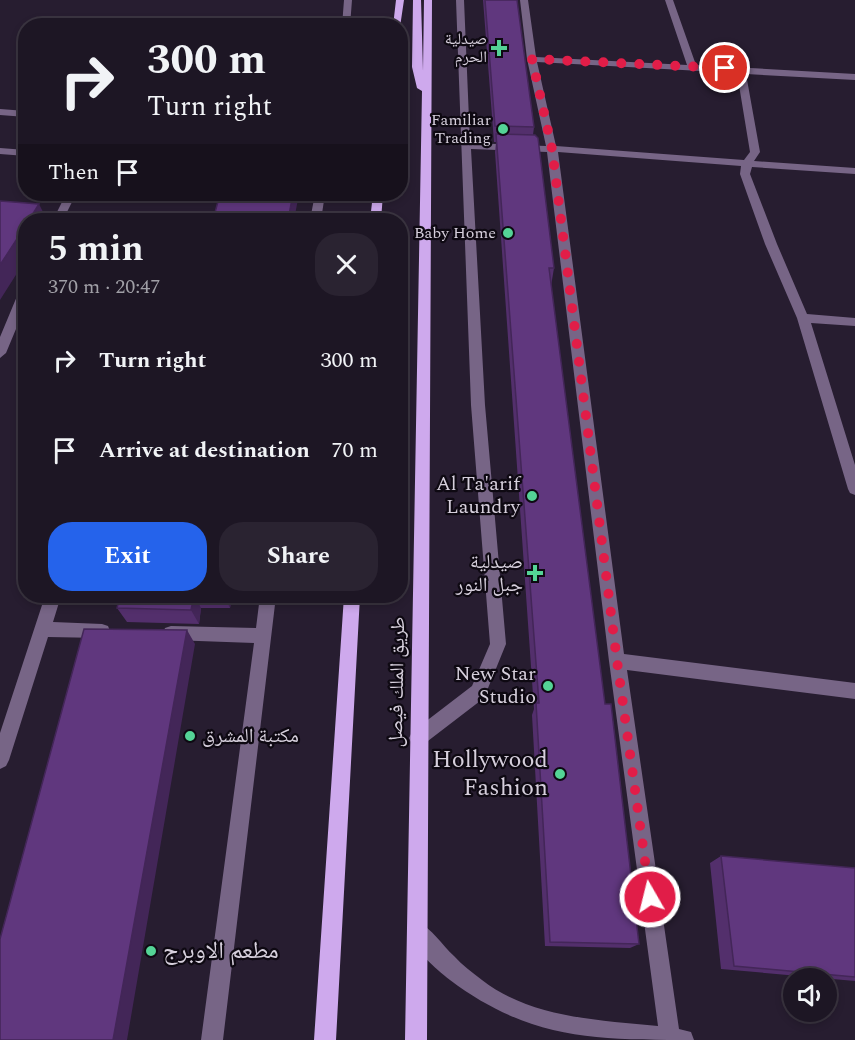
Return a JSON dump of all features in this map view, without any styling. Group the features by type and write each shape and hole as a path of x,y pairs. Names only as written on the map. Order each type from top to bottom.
{"main road":[{"path":"398,18 400,0"},
{"path":"417,0 417,67 428,117"},
{"name":"طريق الملك فيصل","path":"416,1040 428,0"},
{"path":"325,1040 352,603"}],"street":[{"path":"347,18 348,0"},
{"path":"418,738 478,692 498,644 478,405 460,0"},
{"path":"417,932 462,980 490,999 520,1014 552,1024 676,1039 617,661 552,149 532,59 524,0"},
{"path":"669,0 692,67"},
{"path":"532,59 855,76"},
{"path":"741,69 755,152 747,163 745,174 771,244 803,318 855,489"},
{"path":"0,112 18,113"},
{"path":"465,146 552,149 855,171"},
{"path":"0,151 18,152"},
{"path":"0,353 18,309"},
{"path":"803,318 855,322"},
{"path":"0,760 51,603"},
{"path":"212,1040 267,603"},
{"path":"42,629 123,632"},
{"path":"158,633 263,636"},
{"path":"617,661 855,691"}],"building":[{"path":"485,0 517,0 534,127 495,126"},
{"path":"496,134 535,135 538,138 554,268 549,268 605,704 611,704 639,944 550,942 536,703 539,703"},
{"path":"0,201 39,204 33,213 18,213 18,237 0,265"},
{"path":"218,201 292,201 289,213 215,213"},
{"path":"118,603 192,603 191,610 117,608"},
{"path":"84,629 187,630 113,1040 0,1040 0,939"},
{"path":"721,856 855,868 855,977 837,975 837,968 783,968 783,970 734,966"}],"place":[{"name":"صيدلية الحرم","path":"499,48"},
{"name":"Familiar Trading","path":"503,129"},
{"name":"Baby Home","path":"508,233"},
{"name":"Al Ta'arif Laundry","path":"532,496"},
{"name":"صيدلية جبل النور","path":"535,573"},
{"name":"New Star Studio","path":"548,686"},
{"name":"مكتبة المشرق","path":"190,736"},
{"name":"Hollywood Fashion","path":"560,774"},
{"name":"مطعم الاوبرج","path":"151,951"}],"route":[{"path":"650,897 617,661 552,149 532,59 725,68"}]}
